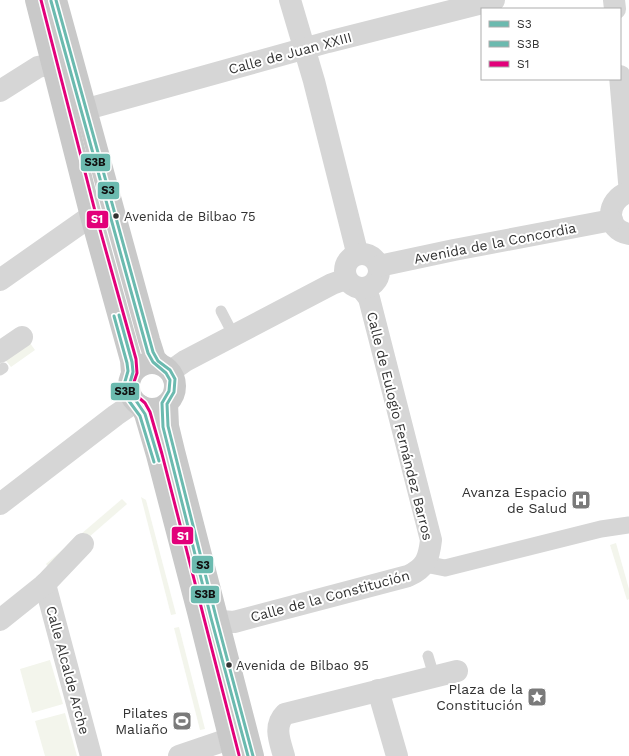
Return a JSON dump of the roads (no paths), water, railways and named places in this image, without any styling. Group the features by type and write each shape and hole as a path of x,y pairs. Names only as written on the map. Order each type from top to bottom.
{"main road":[{"path":"36,0 91,216 131,360 132,373"},
{"path":"56,0 149,340 155,359 165,367 175,379 176,388 174,395 167,404 157,409 146,408 138,404"},
{"path":"165,367 146,363 138,367 132,373 129,381 129,391 148,421 198,612 231,748"},
{"path":"167,404 168,426 174,451 216,618 253,756"}],"street":[{"path":"290,0 314,82 356,248 355,255"},
{"name":"Calle de Juan XXIII","path":"87,109 304,49 494,0"},
{"path":"0,91 38,67 52,64"},
{"path":"620,80 629,182"},
{"path":"629,192 623,194 614,203 611,214 612,220 620,230 629,234"},
{"path":"0,280 91,216"},
{"name":"Avenida de la Concordia","path":"379,266 612,220"},
{"path":"165,367 185,361 332,284 372,285 378,277 379,266 376,261 367,254 355,255 346,262 344,273 354,284"},
{"name":"Calle de Eulogio Fernández Barros","path":"354,284 369,298 431,540 430,552 425,564"},
{"path":"1,363 22,337"},
{"path":"0,504 116,415 138,404"},
{"name":"Calle de la Constitución","path":"216,618 221,621 234,622 408,576 420,570 425,564 446,568 601,529 629,525"},
{"path":"0,620 45,584 83,544"},
{"name":"Calle Alcalde Arche","path":"45,584 91,756"},
{"path":"284,756 278,729 281,718 285,714 378,690 431,666 457,670"},
{"path":"378,690 397,756"},
{"path":"179,756 231,748"}],"lane":[{"path":"221,311 234,336"}],"place":[{"name":"Avenida de Bilbao 75","path":"116,216"},
{"name":"Avanza Espacio de Salud","path":"581,500"},
{"name":"Avenida de Bilbao 95","path":"229,665"},
{"name":"Plaza de la Constitución","path":"537,697"},
{"name":"Pilates Maliaño","path":"182,721"}]}
